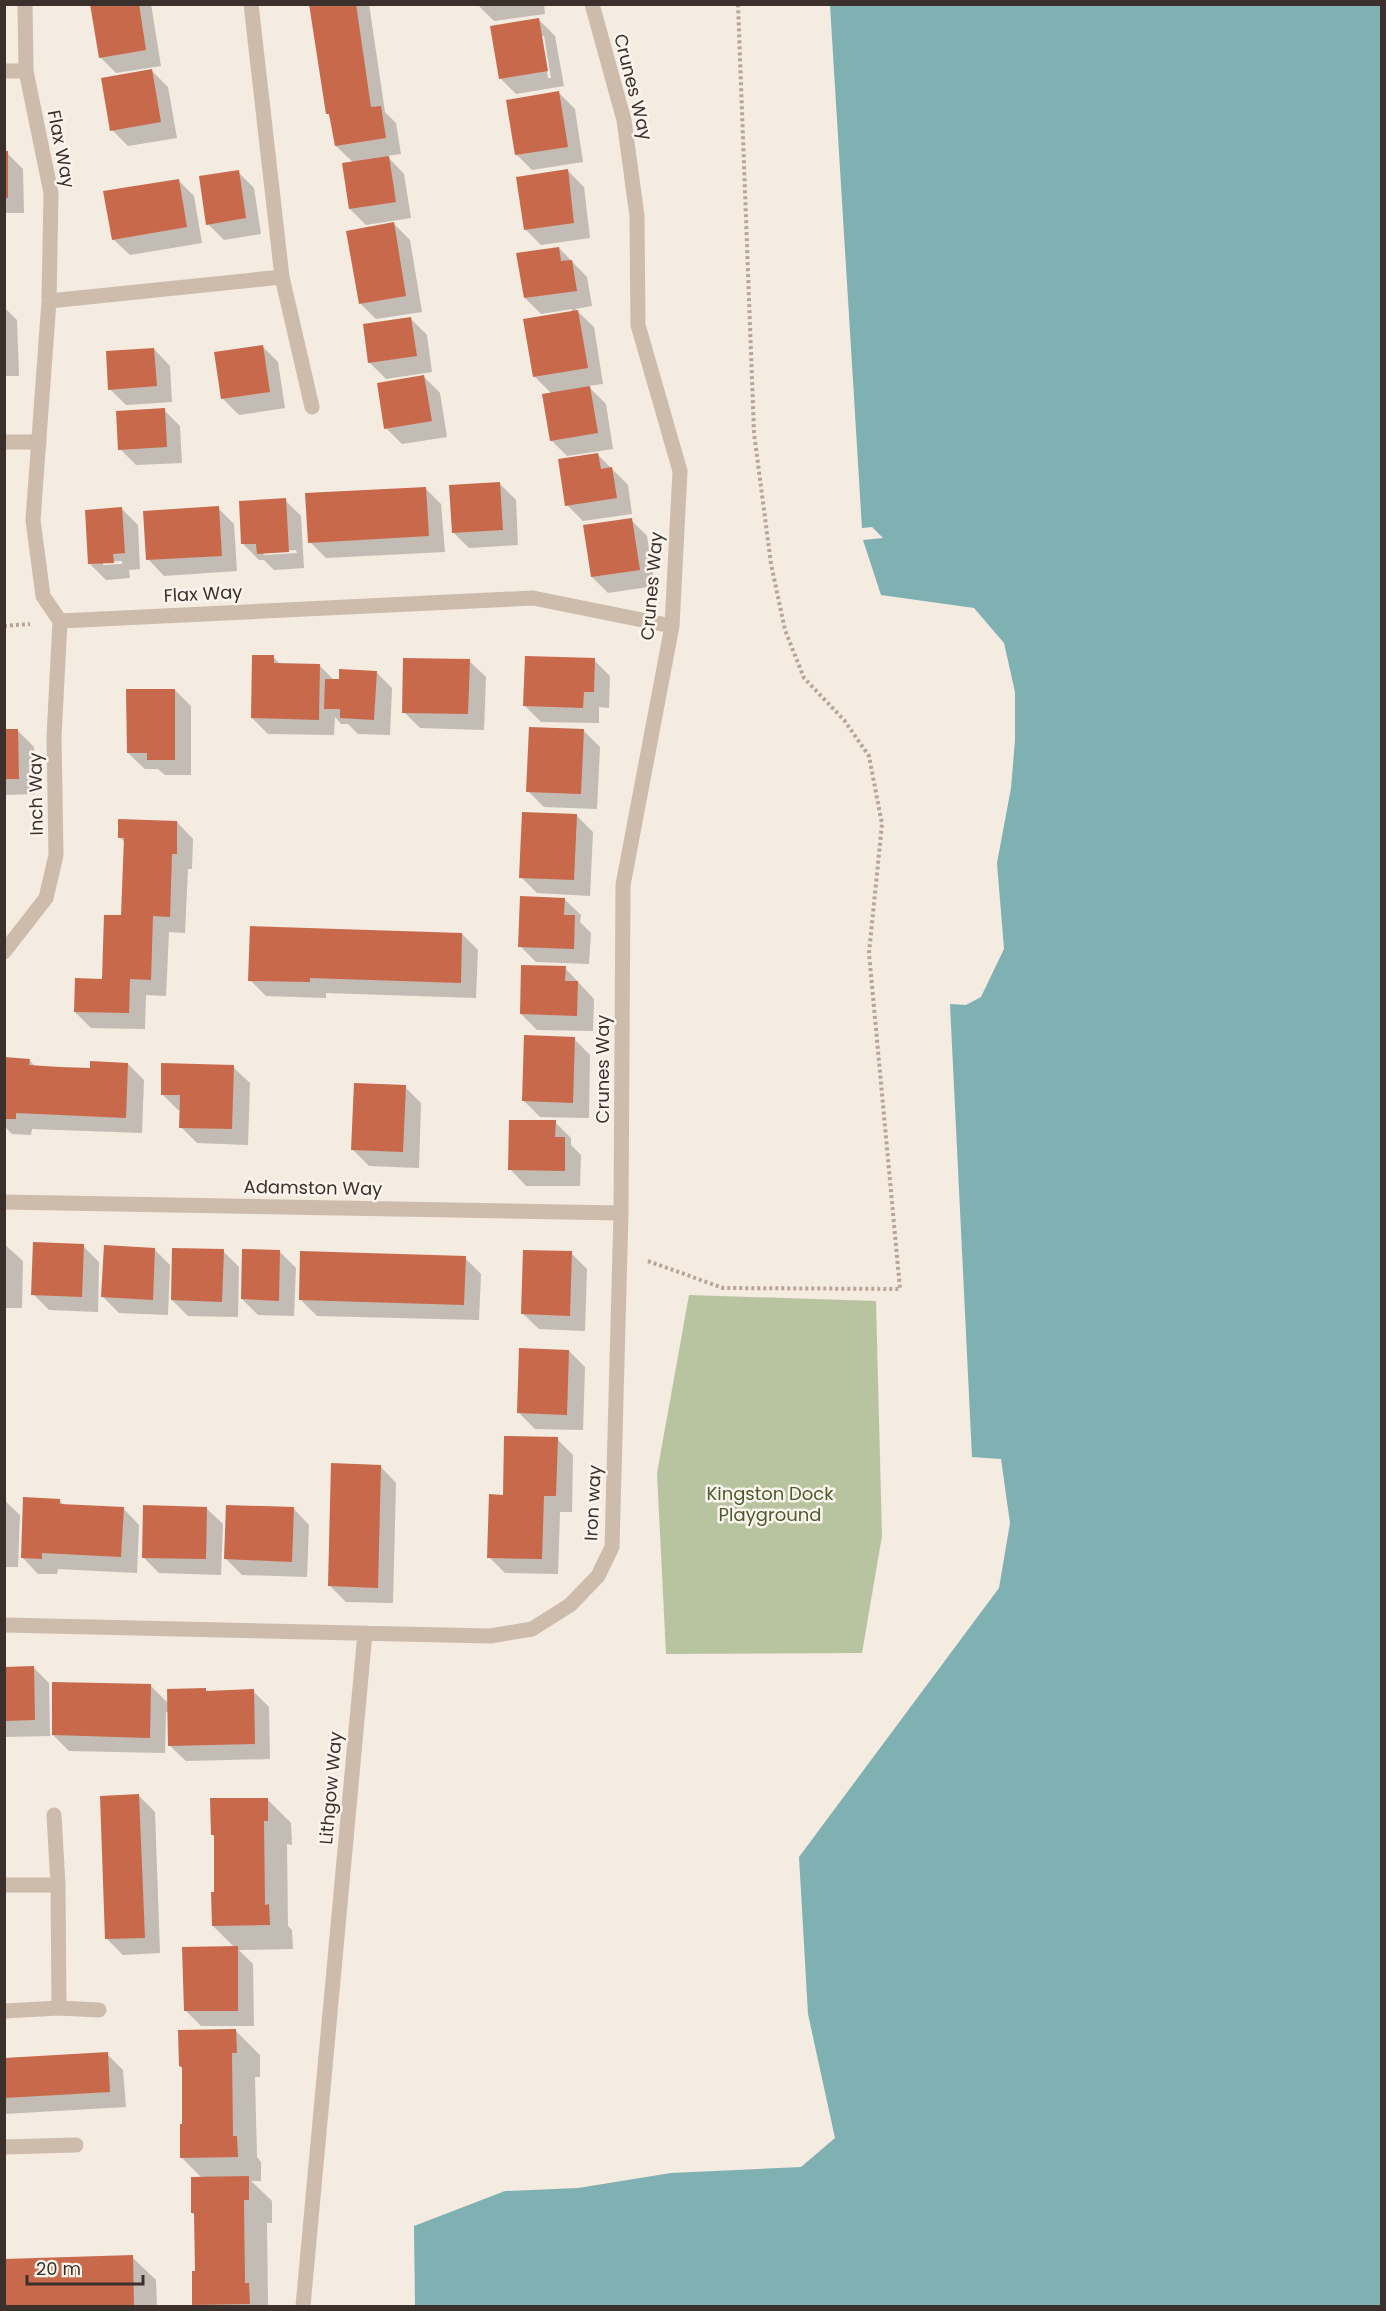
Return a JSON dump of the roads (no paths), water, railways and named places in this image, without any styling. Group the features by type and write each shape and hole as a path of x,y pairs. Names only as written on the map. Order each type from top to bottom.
{"street":[{"name":"Flax Way","path":"25,4 26,71 51,193 49,301 33,520 43,596 60,621 533,598 672,626"},
{"path":"251,4 282,277 312,407"},
{"name":"Crunes Way","path":"592,4 624,120 637,216 638,326 680,471 672,626 624,873 621,1213"},
{"path":"4,71 26,71"},
{"path":"49,301 282,277"},
{"path":"4,442 39,442"},
{"name":"Inch Way","path":"4,952 46,898 56,855 54,737 60,621"},
{"name":"Adamston Way","path":"4,1202 621,1213"},
{"name":"Iron way","path":"365,1633 490,1636 532,1629 570,1605 598,1576 612,1547 621,1213"},
{"path":"4,1625 365,1633"},
{"name":"Lithgow Way","path":"303,2307 365,1633"},
{"path":"54,1815 58,1885 59,2008"},
{"path":"4,1885 58,1885"},
{"path":"4,2011 59,2008 99,2010"},
{"path":"4,2147 75,2145"}],"water":[{"path":"830,5 1381,5 1381,2306 415,2306 414,2226 505,2191 578,2188 671,2173 801,2167 835,2138 808,2014 799,1857 999,1588 1010,1523 1001,1459 972,1457 950,1004 966,1005 981,997 1004,949 997,863 1011,788 1015,740 1015,692 1004,643 974,608 881,595 863,540 883,538 872,527 862,528"}],"park label":[{"name":"Kingston Dock Playground","path":"770,1504"}]}
